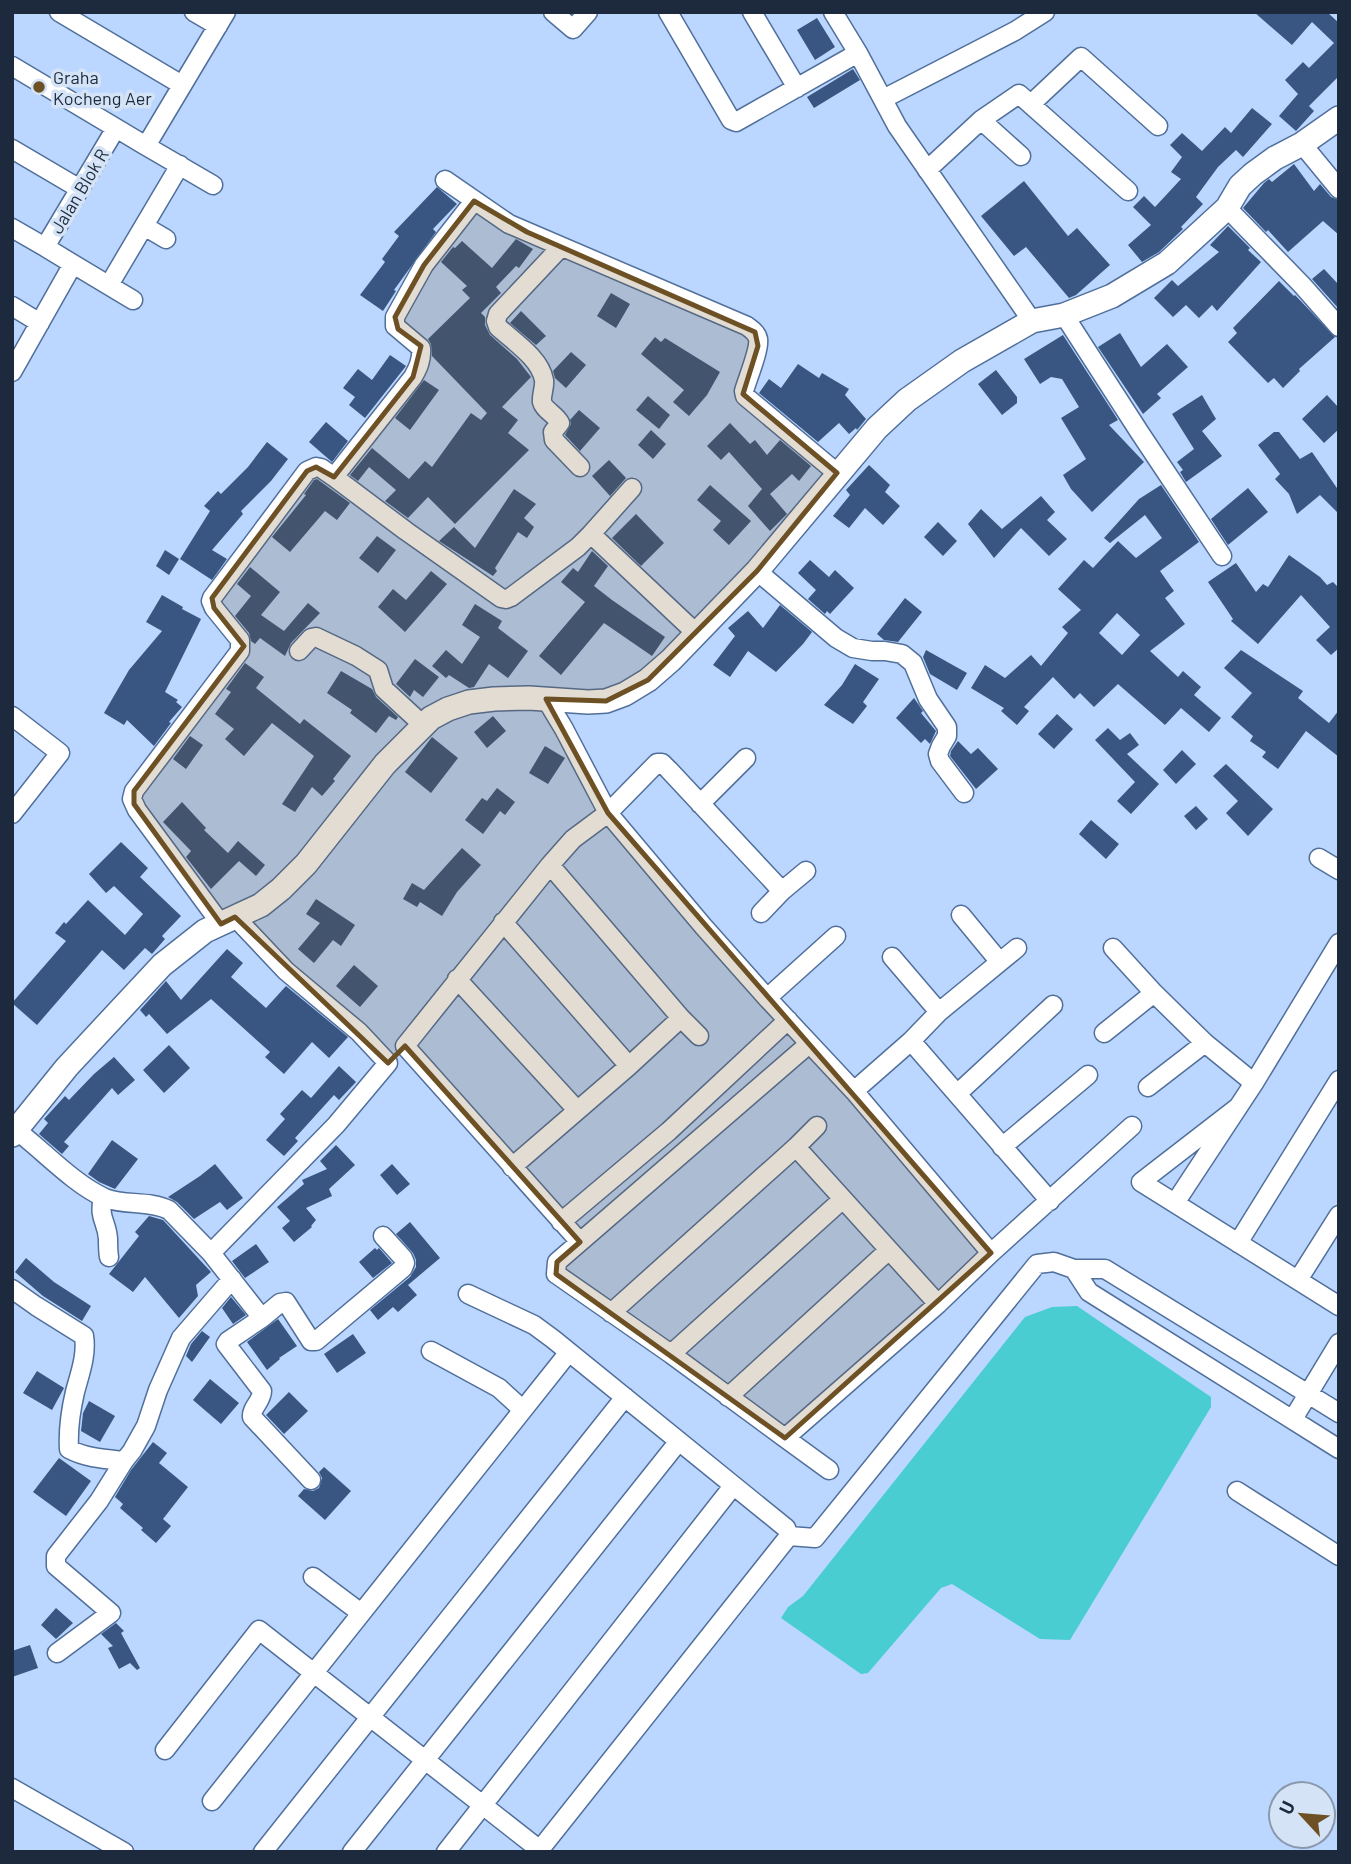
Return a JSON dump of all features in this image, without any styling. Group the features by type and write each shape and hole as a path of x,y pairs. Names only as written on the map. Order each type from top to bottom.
{"street":[{"path":"59,12 182,85"},
{"path":"146,146 222,19 194,12"},
{"path":"553,12 573,29 588,12"},
{"path":"668,12 731,120 736,122 858,53"},
{"path":"752,12 797,88"},
{"path":"833,12 895,122 1032,321"},
{"path":"883,99 1015,31 1045,12"},
{"path":"1031,104 1081,57 1158,126"},
{"path":"12,66 116,128"},
{"path":"927,170 981,120 1020,94 1128,191"},
{"path":"262,1318 211,1253 169,1210 149,1204 120,1203 103,1197 14,1130 67,1067 162,965 205,931 261,905 298,872 385,764 431,718 469,702 494,699 606,701 625,694 648,680 697,634 757,570 877,428 907,400 962,360 1032,321 1064,315 1112,296 1167,263 1227,208 1240,186 1252,174 1339,118"},
{"path":"981,120 1021,156"},
{"name":"Jalan Blok R","path":"134,300 45,247 116,128 213,185"},
{"path":"1302,144 1339,189"},
{"path":"12,149 80,189"},
{"path":"109,285 180,165"},
{"path":"445,180 509,224 747,326 755,332 758,346 744,391 746,396 837,474"},
{"path":"334,477 419,365 421,348 395,326 395,317 425,265 474,201"},
{"path":"1227,208 1339,327"},
{"path":"144,226 166,239"},
{"path":"12,228 45,247"},
{"path":"561,247 498,314 496,321 498,327 538,366 545,385 542,401 560,423 553,432 554,440 580,467"},
{"path":"12,372 73,264"},
{"path":"12,306 40,323"},
{"path":"1064,315 1222,556"},
{"path":"388,1063 359,1032 228,921 137,810 132,799 134,791 240,651 240,640 211,601 307,471 312,468 321,468 506,599 578,547 632,488"},
{"path":"591,534 697,634"},
{"path":"757,570 836,638 853,648 902,654 913,663 928,699 947,727 947,736 939,754 940,761 964,793"},
{"path":"299,651 311,638 316,637 356,656 377,670 384,689 423,725"},
{"path":"546,699 608,813 703,926 854,1091 991,1253"},
{"path":"12,716 60,753 12,814"},
{"path":"700,804 746,758"},
{"path":"211,1253 336,1125 405,1046 573,839 608,813 657,763 662,763 782,891"},
{"path":"1319,858 1339,870"},
{"path":"550,865 699,1037"},
{"path":"761,913 806,871"},
{"path":"961,915 999,961"},
{"path":"503,922 629,1066"},
{"path":"767,998 836,936"},
{"path":"1175,1203 1254,1083 1339,943"},
{"path":"854,1091 911,1041 939,1012 1017,948"},
{"path":"1113,948 1205,1043 1254,1083"},
{"path":"892,957 939,1012"},
{"path":"457,979 577,1110"},
{"path":"1104,1033 1154,993"},
{"path":"957,1094 1053,1005"},
{"path":"512,1167 681,1018"},
{"path":"561,1222 669,1131 788,1020"},
{"path":"911,1041 1050,1201"},
{"path":"1148,1087 1205,1043"},
{"path":"809,1044 557,1262 556,1274 829,1470"},
{"path":"405,1046 580,1242"},
{"path":"1002,1147 1088,1075"},
{"path":"1238,1242 1339,1080"},
{"path":"1238,1107 1141,1182 1339,1306"},
{"path":"611,1313 817,1126"},
{"path":"785,1438 938,1304 1132,1126"},
{"path":"796,1147 938,1304"},
{"path":"103,1197 100,1211 108,1238 109,1257"},
{"path":"671,1354 843,1199"},
{"path":"1298,1280 1339,1214"},
{"path":"311,1480 252,1417 262,1391 226,1344 280,1303 286,1302 309,1339 316,1341 402,1268 405,1263 403,1258 383,1236"},
{"path":"728,1396 890,1250"},
{"path":"789,1536 815,1538 1037,1264 1054,1262 1074,1269 1105,1269 1339,1413"},
{"path":"1074,1269 1089,1292 1339,1449"},
{"path":"57,1653 111,1613 56,1566 56,1556 99,1501 132,1451 146,1426 158,1390 181,1338 232,1279"},
{"path":"12,1289 85,1336 86,1348 75,1393 69,1449 91,1458 124,1461"},
{"path":"468,1294 534,1325 786,1528 789,1536"},
{"path":"1293,1419 1339,1342"},
{"path":"431,1351 499,1388 523,1409"},
{"path":"212,1801 569,1352"},
{"path":"263,1852 625,1397"},
{"path":"352,1852 678,1441"},
{"path":"446,1852 733,1486"},
{"path":"1237,1491 1339,1556"},
{"path":"165,1750 259,1630 539,1851 789,1536"},
{"path":"313,1577 361,1613"},
{"path":"12,1788 124,1852"}],"highlighted area":[{"path":"474,201 527,232 755,332 758,346 743,394 837,473 757,571 648,680 606,701 546,699 608,813 991,1253 785,1438 556,1274 557,1262 580,1242 405,1046 388,1063 235,917 221,924 134,804 134,791 244,646 214,608 212,598 307,471 316,467 334,477 413,377 421,346 398,329 395,317 424,265"}],"shaded area":[{"path":"1077,1306 1211,1397 1211,1407 1070,1640 1040,1639 952,1584 941,1588 868,1673 861,1674 781,1618 788,1607 803,1596 1025,1317 1052,1307"}],"building":[{"path":"1254,12 1327,12 1339,23 1339,76 1309,106 1314,111 1296,131 1279,116 1298,94 1285,80 1303,62 1309,68 1334,43 1312,22 1292,45"},
{"path":"817,18 835,47 815,60 797,30"},
{"path":"853,69 860,80 814,108 807,97"},
{"path":"1252,108 1272,124 1243,157 1236,150 1218,167 1196,197 1203,204 1181,227 1183,229 1159,252 1142,262 1128,245 1151,225 1133,207 1144,196 1155,207 1181,179 1171,172 1182,157 1170,145 1182,133 1202,151 1225,127 1231,133"},
{"path":"1294,164 1314,191 1320,184 1331,197 1339,200 1339,235 1323,221 1288,252 1243,208 1264,183 1269,179 1272,182"},
{"path":"1024,181 1068,236 1077,228 1110,265 1069,298 1026,247 1014,256 981,216"},
{"path":"437,187 457,204 433,229 436,232 394,290 396,291 383,311 360,295 385,262 382,259 399,236 394,232"},
{"path":"1228,226 1261,262 1217,311 1212,305 1199,318 1186,305 1173,317 1154,298 1172,280 1178,286 1219,252 1210,245"},
{"path":"516,239 533,249 519,268 516,266 496,287 501,293 481,313 485,317 485,325 490,335 517,359 531,377 502,407 518,420 508,433 529,450 455,524 428,497 408,518 385,501 396,490 369,467 358,481 350,475 372,448 409,479 425,461 432,467 471,413 481,420 487,413 432,356 428,339 470,298 462,290 467,286 441,262 453,247 462,241 492,268"},
{"path":"1324,269 1339,285 1339,309 1312,279"},
{"path":"1279,281 1335,337 1299,369 1283,388 1274,378 1268,383 1228,342 1237,333 1233,328"},
{"path":"611,293 630,304 616,328 597,316"},
{"path":"521,311 546,336 536,345 510,323"},
{"path":"1120,333 1141,367 1167,344 1188,367 1157,394 1161,398 1143,414 1098,347"},
{"path":"1063,335 1118,420 1109,425 1144,462 1092,512 1071,489 1063,475 1086,459 1061,418 1079,407 1062,379 1051,377 1040,384 1024,359"},
{"path":"655,337 661,342 665,338 720,372 707,395 689,416 673,402 684,390 641,354"},
{"path":"571,352 586,365 566,388 555,378 553,371"},
{"path":"390,355 406,366 365,418 349,405 355,397 343,388 358,369 372,380"},
{"path":"798,364 819,378 822,373 849,389 845,395 866,419 857,430 856,428 849,434 839,423 818,442 759,393 769,379 781,388"},
{"path":"996,370 1017,397 1017,403 1002,415 978,384"},
{"path":"424,380 439,390 410,430 395,418"},
{"path":"1202,395 1216,419 1202,431 1222,456 1186,482 1180,472 1183,470 1177,462 1194,449 1172,414"},
{"path":"1327,395 1339,408 1339,429 1324,443 1302,419"},
{"path":"648,396 670,415 659,429 636,410"},
{"path":"579,410 600,428 580,451 565,435 571,424 570,420"},
{"path":"326,422 348,441 332,462 309,442"},
{"path":"730,423 750,444 755,440 767,455 780,440 811,466 799,481 792,474 770,494 787,514 770,531 748,506 762,489 729,452 721,460 707,446"},
{"path":"651,430 666,444 653,459 638,445"},
{"path":"1274,432 1279,432 1300,459 1312,452 1339,491 1339,514 1320,495 1297,514 1289,494 1275,479 1280,474 1258,445"},
{"path":"267,442 288,459 271,481 241,511 243,514 212,550 227,559 212,580 180,559 210,511 204,506 218,491 221,494 248,467"},
{"path":"609,460 626,478 610,496 592,476"},
{"path":"869,465 890,485 885,492 900,506 883,525 865,508 849,528 833,516 850,495 846,490"},
{"path":"317,479 350,503 337,520 325,511 290,552 272,537"},
{"path":"710,485 751,521 729,545 713,530 721,521 697,500"},
{"path":"1161,485 1199,542 1160,571 1174,591 1165,598 1185,624 1150,651 1178,677 1183,671 1201,687 1194,695 1221,718 1209,732 1181,708 1165,725 1118,684 1094,707 1080,693 1074,699 1053,677 1024,707 1029,711 1017,725 1001,711 1004,708 971,688 985,665 1005,678 1031,655 1041,666 1068,633 1062,627 1081,610 1058,589 1084,560 1093,568 1118,541 1136,558 1162,538 1145,515 1110,543 1104,538 1139,499","holes":["1117,613 1140,635 1122,655 1099,633"]},
{"path":"1248,488 1268,512 1228,545 1211,519"},
{"path":"514,489 536,504 524,518 534,527 527,538 518,532 495,568 497,571 493,576 439,541 454,527 475,548"},
{"path":"1041,496 1055,512 1047,520 1067,539 1049,556 1021,528 994,558 968,524 981,509 1002,529"},
{"path":"636,514 664,543 641,566 612,538"},
{"path":"938,522 957,541 943,556 924,537"},
{"path":"377,536 396,550 378,573 359,558"},
{"path":"165,550 179,559 169,575 156,566"},
{"path":"592,551 608,566 594,586 665,637 652,656 604,623 561,675 539,656 585,602 561,582 573,568 578,572"},
{"path":"1289,555 1327,585 1333,582 1339,588 1339,648 1331,655 1316,640 1330,627 1301,595 1258,644 1231,621 1233,619 1208,582 1236,563 1256,592 1263,584 1268,587"},
{"path":"810,560 829,577 835,570 854,588 830,614 827,611 825,614 808,599 816,590 798,573"},
{"path":"250,567 280,592 261,615 284,631 308,603 320,613 291,643 285,656 260,638 255,644 251,641 249,633 235,616 251,596 237,584"},
{"path":"431,571 447,584 405,632 378,607 393,589 406,600"},
{"path":"162,595 201,619 165,692 178,700 176,702 182,707 154,746 127,720 124,725 104,713 129,670 162,631 146,622"},
{"path":"905,598 922,612 898,642 884,640 877,634"},
{"path":"475,604 502,621 498,628 528,651 508,678 489,664 474,687 469,688 449,675 446,678 432,666 446,650 462,664 480,637 462,625"},
{"path":"780,605 812,632 776,672 748,651 730,677 713,665 735,636 728,628 748,611 763,628"},
{"path":"926,650 967,673 957,690 930,674 923,657"},
{"path":"1241,650 1303,691 1298,698 1329,723 1339,710 1339,757 1306,731 1278,769 1262,757 1266,752 1250,741 1253,736 1231,717 1252,693 1224,668"},
{"path":"415,659 439,677 423,697 414,690 410,697 396,684"},
{"path":"245,663 264,677 256,688 300,724 304,719 351,756 322,796 312,787 295,812 282,804 314,756 272,723 244,756 225,739 234,729 215,714 231,692 226,689"},
{"path":"855,664 879,679 863,702 867,706 853,724 824,705 842,685"},
{"path":"341,671 372,689 376,697 398,717 396,720 389,716 376,733 350,713 352,710 327,693"},
{"path":"914,698 923,711 921,713 936,731 930,744 925,739 921,743 896,718"},
{"path":"1057,714 1073,729 1054,749 1038,734"},
{"path":"493,716 506,731 487,748 474,732"},
{"path":"1108,728 1120,740 1130,733 1139,745 1127,754 1159,784 1131,814 1117,801 1135,782 1095,740"},
{"path":"190,736 203,745 186,769 173,759"},
{"path":"432,737 458,758 431,793 405,772"},
{"path":"958,741 971,754 978,748 998,769 976,789 950,756"},
{"path":"545,746 565,758 548,784 529,773"},
{"path":"1182,750 1196,764 1176,784 1163,770"},
{"path":"1226,764 1273,809 1248,836 1226,813 1238,801 1213,776"},
{"path":"497,788 515,802 505,815 500,811 483,834 465,820 482,798 487,801"},
{"path":"182,802 206,828 204,830 228,853 238,841 265,865 256,876 239,861 211,889 186,857 191,851 163,822"},
{"path":"1196,806 1208,819 1196,830 1184,816"},
{"path":"1091,820 1119,844 1106,859 1079,834"},
{"path":"121,842 148,868 140,877 181,916 162,936 165,939 152,954 145,948 124,970 102,950 37,1025 12,1003 66,941 55,933 64,922 66,924 88,900 125,935 143,914 114,886 106,893 89,874"},
{"path":"462,848 481,865 457,892 442,916 420,902 417,907 403,899 412,883 424,890"},
{"path":"316,899 355,925 341,946 333,940 314,963 298,949 320,923 306,914"},
{"path":"227,949 243,963 231,977 266,1008 286,986 348,1037 329,1058 312,1042 284,1074 265,1057 270,1052 211,999 167,1034 149,1014 146,1017 140,1010 166,981 181,1000"},
{"path":"354,965 378,986 360,1007 336,986"},
{"path":"169,1045 190,1068 164,1093 143,1070"},
{"path":"114,1057 135,1080 118,1095 112,1088 64,1142 69,1146 62,1154 39,1134 48,1123 44,1119 65,1096 69,1100"},
{"path":"339,1066 356,1082 339,1100 334,1095 295,1138 298,1141 284,1156 266,1140 285,1119 280,1114 302,1090 311,1098"},
{"path":"112,1140 138,1159 115,1189 88,1174"},
{"path":"336,1145 355,1165 329,1189 332,1196 306,1208 316,1220 312,1227 294,1242 282,1228 290,1221 277,1207 304,1184 302,1180 327,1169 320,1161"},
{"path":"215,1164 243,1198 227,1210 220,1202 194,1219 168,1197"},
{"path":"392,1164 410,1184 397,1195 380,1175"},
{"path":"149,1216 163,1220 211,1272 196,1285 198,1296 179,1318 145,1277 133,1292 109,1274 139,1236 135,1232"},
{"path":"410,1222 440,1258 408,1285 417,1295 398,1312 393,1307 378,1320 370,1310 410,1277 416,1267 413,1253 396,1234"},
{"path":"256,1244 269,1262 245,1278 232,1261"},
{"path":"375,1248 379,1248 392,1263 373,1278 359,1262"},
{"path":"26,1258 54,1282 91,1306 82,1321 43,1296 15,1272"},
{"path":"231,1297 246,1315 233,1324 222,1308"},
{"path":"278,1319 297,1346 267,1370 247,1342"},
{"path":"202,1331 210,1337 192,1362 186,1356 191,1344"},
{"path":"353,1334 366,1353 337,1373 324,1354"},
{"path":"37,1371 64,1388 52,1410 23,1393"},
{"path":"210,1379 239,1403 221,1424 193,1400"},
{"path":"289,1392 308,1411 284,1434 266,1415"},
{"path":"89,1401 115,1416 100,1442 81,1431 83,1413"},
{"path":"153,1442 167,1453 159,1463 188,1487 163,1519 171,1526 156,1543 120,1508 123,1504 115,1497 131,1470"},
{"path":"59,1458 91,1481 66,1516 33,1492"},
{"path":"324,1467 351,1491 325,1520 298,1496 304,1489 313,1491 319,1488 322,1478 319,1472"},
{"path":"56,1608 73,1623 56,1639 41,1625"},
{"path":"116,1623 124,1631 121,1633 140,1668 137,1670 130,1663 119,1669 108,1648 113,1646 101,1634"},
{"path":"30,1645 38,1668 12,1677 12,1651"}],"place":[{"name":"Graha Kocheng Aer","path":"39,87"}]}
